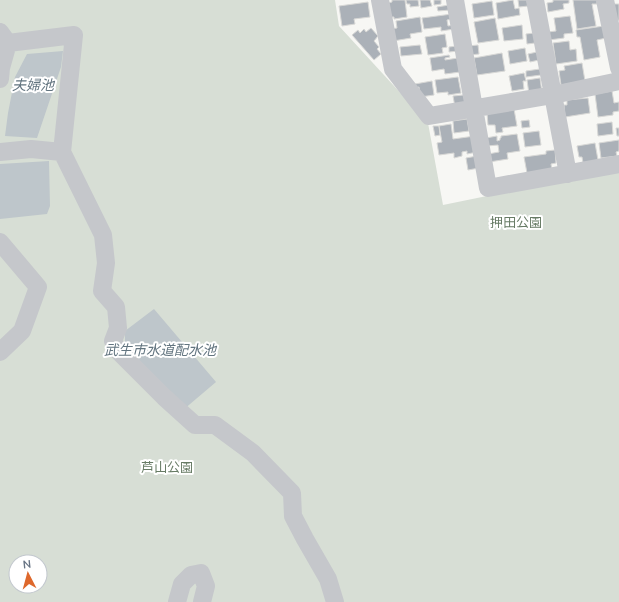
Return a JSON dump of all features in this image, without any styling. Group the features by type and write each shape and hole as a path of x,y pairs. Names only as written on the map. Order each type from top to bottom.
{"street":[{"path":"380,0 393,69 429,116 553,95 619,81"},
{"path":"455,0 488,188 619,164"},
{"path":"535,0 568,174"},
{"path":"604,0 615,27 619,68"},
{"path":"0,79 4,38 74,35 62,152 103,235 106,263 102,291 116,307 118,328 113,341 119,352 194,425 215,425 253,453 292,493 293,516 304,539 328,579 335,602"},
{"path":"0,152 31,149 62,152"},
{"path":"0,242 38,287 22,331 0,352"},
{"path":"177,602 182,584 191,574 201,573 206,586 202,602"}],"green space":[{"path":"0,0 335,0 339,26 428,123 443,205 619,169 619,602 0,602"}],"water":[{"name":"夫婦池","path":"63,51 61,67 37,138 5,136 15,77 27,54"},
{"path":"49,161 50,206 47,214 0,219 0,164"},
{"name":"武生市水道配水池","path":"154,309 216,382 183,410 125,345 125,331"}],"building":[{"path":"392,0 405,0 407,17 394,19 394,17 390,17 388,3 392,2"},
{"path":"406,0 418,0 419,6 410,7 410,4 407,4"},
{"path":"420,0 430,0 432,6 421,8"},
{"path":"434,0 441,0 441,4 434,5"},
{"path":"513,0 515,9 519,8 520,15 498,19 496,3"},
{"path":"518,0 527,0 528,6 519,7"},
{"path":"553,0 569,0 569,3 563,4 564,9 548,12 547,3 553,2"},
{"path":"573,0 597,0 597,4 592,4 596,26 577,29"},
{"path":"492,1 494,15 474,18 472,4"},
{"path":"368,2 370,17 354,19 355,24 342,26 339,6"},
{"path":"613,4 619,4 619,20 615,21"},
{"path":"449,5 450,10 438,11 437,7"},
{"path":"452,14 452,19 447,20 448,26 454,25 454,29 441,31 441,27 424,29 422,18"},
{"path":"570,16 573,33 564,34 564,38 549,40 548,32 556,31 554,18"},
{"path":"420,17 422,32 410,34 411,38 393,41 391,29 397,28 396,21"},
{"path":"495,18 499,40 478,43 474,22"},
{"path":"522,25 523,39 504,41 502,28"},
{"path":"604,26 606,38 597,40 600,57 584,60 580,37 577,37 576,30"},
{"path":"371,28 378,36 374,41 379,47 377,49 381,54 374,60 352,35 358,30 360,33 364,29 366,32"},
{"path":"534,33 535,43 527,44 526,34"},
{"path":"445,34 447,47 442,48 443,53 428,55 425,37"},
{"path":"569,41 570,50 576,49 577,61 556,64 553,43"},
{"path":"420,45 422,54 401,56 400,47"},
{"path":"478,45 479,54 469,55 468,46"},
{"path":"457,46 458,51 449,52 449,47"},
{"path":"525,48 527,61 510,64 508,51"},
{"path":"537,52 539,60 530,62 528,54"},
{"path":"502,53 505,71 477,75 474,58"},
{"path":"449,55 450,57 445,58 445,60 458,58 460,72 445,74 444,69 432,71 430,58"},
{"path":"582,63 585,81 561,85 559,71 565,70 564,66"},
{"path":"540,69 541,75 526,77 526,71"},
{"path":"524,73 526,81 523,81 524,89 512,91 509,76"},
{"path":"458,77 461,93 448,95 448,92 437,93 435,80"},
{"path":"540,78 542,93 529,94 527,80"},
{"path":"432,81 434,95 420,97 419,87 415,88 415,84"},
{"path":"612,91 614,103 619,102 619,111 613,112 613,115 598,117 595,94"},
{"path":"464,95 466,105 455,107 453,96"},
{"path":"588,98 590,113 565,117 564,105 567,105 567,100"},
{"path":"514,109 517,126 502,128 503,132 496,133 495,125 488,125 487,113"},
{"path":"467,119 469,131 454,133 453,121"},
{"path":"529,120 530,127 522,128 521,121"},
{"path":"612,122 613,134 598,136 597,124"},
{"path":"451,124 453,139 475,136 477,152 467,154 467,151 462,152 462,156 454,158 454,153 439,155 437,143 442,142 439,126"},
{"path":"433,126 439,126 440,135 435,136"},
{"path":"616,128 619,128 619,136 617,136"},
{"path":"539,131 541,145 525,147 523,133"},
{"path":"517,134 520,151 507,153 508,159 489,162 488,154 499,152 498,145 487,146 486,138 497,136 497,141 500,140 501,136"},
{"path":"619,140 619,151 616,152 617,156 601,158 599,143"},
{"path":"595,143 598,160 583,163 582,157 579,157 577,146"},
{"path":"555,150 556,163 551,164 552,170 527,173 524,157 546,154 546,151"},
{"path":"477,156 479,168 468,170 466,158"}],"park label":[{"name":"押田公園","path":"516,222"},
{"name":"芦山公園","path":"167,467"}]}
